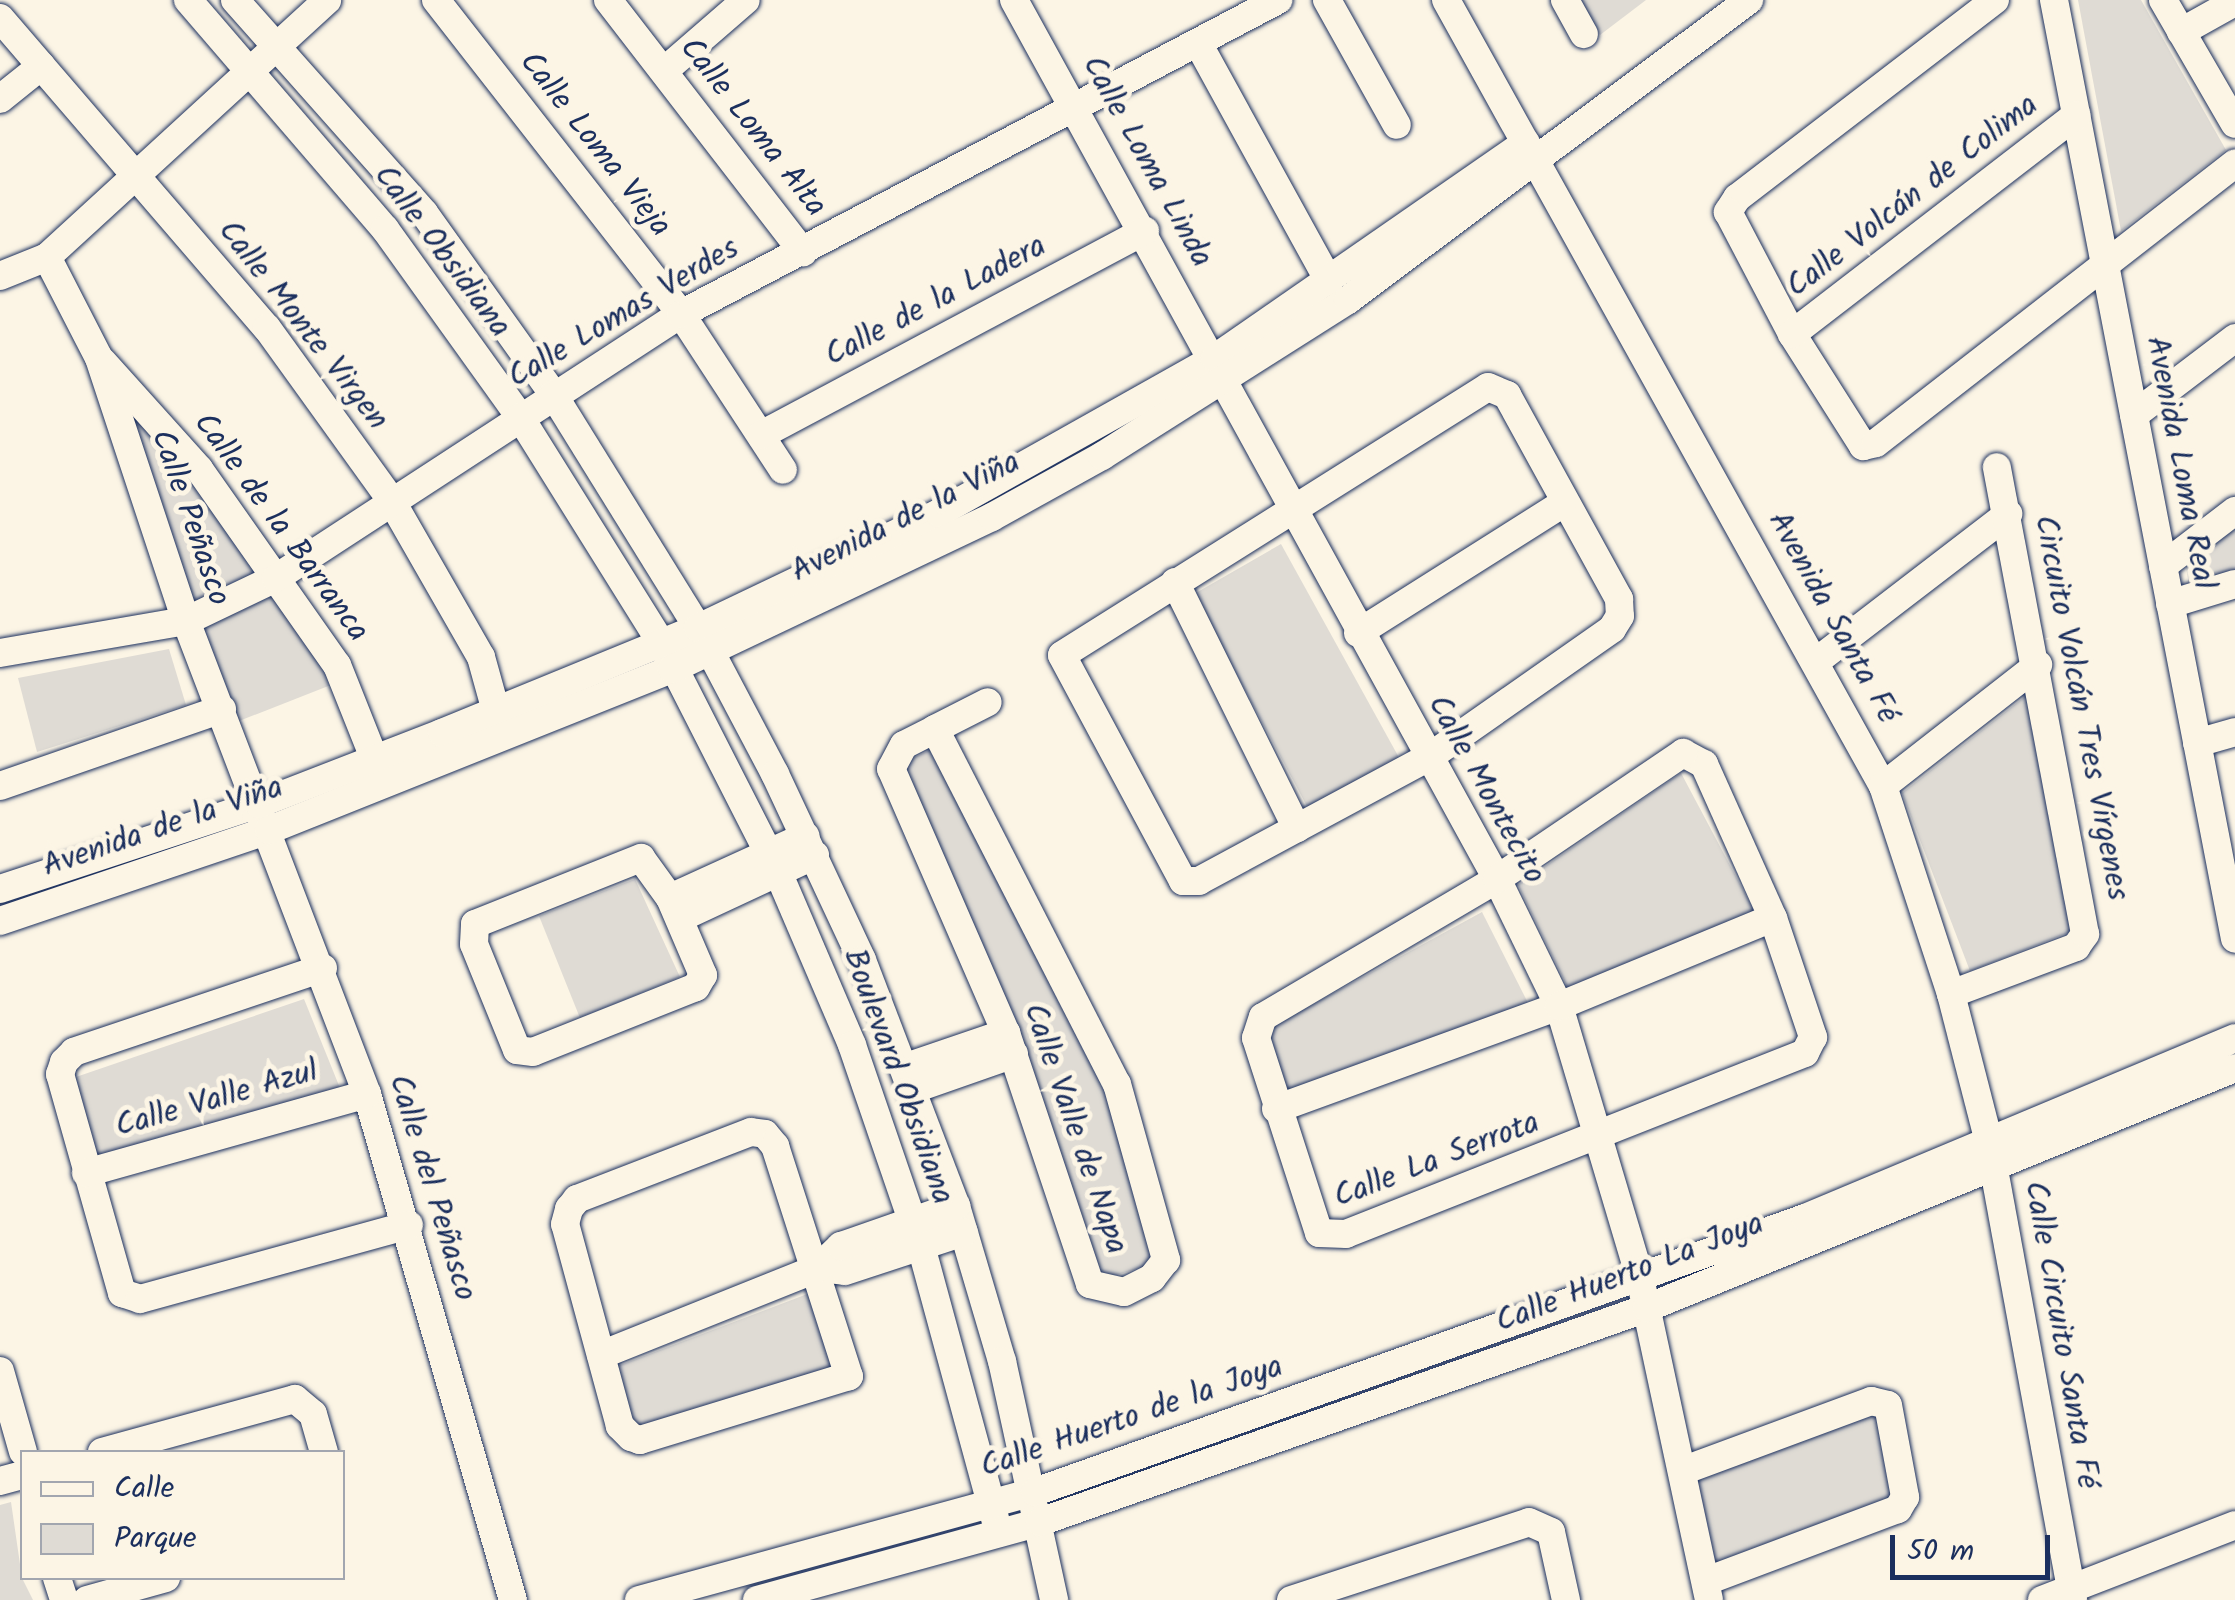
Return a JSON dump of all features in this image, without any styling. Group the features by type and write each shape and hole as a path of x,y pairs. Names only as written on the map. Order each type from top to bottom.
{"street":[{"name":"Calle Obsidiana","path":"188,0 385,229 520,417 667,656"},
{"name":"Calle Obsidiana","path":"235,0 424,213 553,394 703,640"},
{"path":"0,276 47,257 327,0"},
{"name":"Calle Loma Vieja","path":"436,0 681,314 784,470"},
{"name":"Calle Loma Alta","path":"608,0 803,252"},
{"path":"664,71 746,0"},
{"name":"Calle Loma Linda","path":"1014,0 1220,369"},
{"name":"Calle Lomas Verdes","path":"0,653 186,622 276,578 681,314 1278,0"},
{"path":"1326,0 1397,124"},
{"name":"Avenida Santa Fé","path":"1446,0 1818,660 1882,786 1951,994 1992,1156"},
{"path":"1565,0 1584,34"},
{"name":"Avenida de la Viña","path":"1220,369 1329,281 1531,152 1749,0"},
{"path":"1995,0 1737,198 1728,212 1792,334 1863,446 1876,443 2235,164"},
{"name":"Avenida Loma Real","path":"2054,0 2197,743 2229,877 2235,939"},
{"path":"2163,0 2235,124"},
{"path":"2182,32 2235,2"},
{"name":"Calle Monte Virgen","path":"0,18 267,328 391,500 481,657 496,711"},
{"path":"1198,43 1329,281"},
{"path":"0,99 40,66"},
{"name":"Calle Volcán de Colima","path":"1792,334 2076,114"},
{"name":"Avenida de la Viña","path":"0,921 667,656 992,517 1220,369 1348,300 1531,152"},
{"name":"Calle de la Ladera","path":"760,435 1145,231"},
{"name":"Calle Peñasco","path":"47,257 99,358 186,622 264,817"},
{"path":"2134,415 2235,338"},
{"name":"Calle de la Barranca","path":"99,358 163,423 276,578 344,678 374,758"},
{"name":"Calle Montecito","path":"1220,369 1358,634 1497,879 1559,1006 1640,1278 1708,1590"},
{"path":"1488,387 1508,395 1562,504 1619,600 1620,616 1612,630 1429,757 1200,881 1183,881 1061,665 1068,648 1296,511 1488,387"},
{"name":"Circuito Volcán Tres Vírgenes","path":"1951,994 2076,947 2085,934 2038,665 1996,468"},
{"path":"1358,634 1562,504"},
{"path":"2163,566 2235,511"},
{"path":"1818,660 2008,514"},
{"path":"1175,582 1297,828"},
{"path":"2170,604 2235,584"},
{"name":"Boulevard Obsidiana","path":"703,640 811,845 910,1078 960,1219 1034,1492 1054,1600"},
{"name":"Avenida de la Viña","path":"0,889 264,817 374,758 496,711 667,656"},
{"name":"Boulevard Obsidiana","path":"667,656 774,863 852,1044 917,1234 998,1533"},
{"path":"1882,786 2038,665"},
{"name":"Calle Valle de Napa","path":"935,729 1117,1084 1166,1260 1139,1286 1109,1293 1090,1284 1010,1044 891,770 895,752 935,729 988,702"},
{"path":"0,786 222,709"},
{"path":"2197,743 2235,732"},
{"name":"Calle La Serrota","path":"1682,753 1704,764 1774,918 1813,1037 1805,1053 1331,1238 1319,1233 1256,1038 1262,1017 1497,879 1682,753"},
{"name":"Calle del Peñasco","path":"264,817 368,1094 512,1600"},
{"path":"675,908 811,845"},
{"path":"630,859 650,864 675,908 703,965 696,986 533,1052 517,1050 474,944 475,924 630,859"},
{"path":"1276,1108 1559,1006 1774,918"},
{"path":"323,968 74,1052 60,1074 122,1292 130,1299 408,1225"},
{"name":"Calle Huerto La Joya","path":"757,1600 794,1595 1040,1522 1647,1308 1992,1156 2235,1038"},
{"path":"910,1078 1010,1044"},
{"name":"Calle Huerto La Joya","path":"1640,1278 2235,1068"},
{"name":"Calle Valle Azul","path":"86,1173 368,1094"},
{"path":"758,1131 775,1146 818,1268 850,1366 840,1383 640,1440 620,1426 564,1224 578,1199 758,1131"},
{"name":"Calle Circuito Santa Fé","path":"1992,1156 2072,1594"},
{"path":"601,1354 818,1268 841,1246 917,1234 960,1219"},
{"name":"Calle Huerto de la Joya","path":"639,1600 1034,1492 1640,1278"},
{"path":"0,1371 21,1450"},
{"path":"109,1450 295,1399 313,1414 323,1450"},
{"path":"1682,1471 1870,1401 1888,1405 1904,1497 1898,1509 1708,1590"},
{"path":"1290,1600 1530,1522 1552,1532 1566,1600"},
{"path":"2042,1600 2072,1594 2235,1525"},
{"path":"87,1600 159,1580"}],"green space":[{"path":"1579,0 1646,0 1600,35"},
{"path":"2078,0 2141,0 2226,150 2121,231"},
{"path":"112,375 267,575 190,614"},
{"path":"2235,529 2235,571 2189,586 2186,566"},
{"path":"1281,544 1402,763 1310,812 1194,594"},
{"path":"272,584 341,681 234,723 190,625"},
{"path":"169,649 186,705 37,752 18,678"},
{"path":"2027,695 2075,930 1970,971 1902,793"},
{"path":"930,750 1100,1070 1157,1263 1096,1281 901,764"},
{"path":"1681,773 1757,916 1569,990 1518,885"},
{"path":"635,879 680,977 580,1018 539,916"},
{"path":"1482,912 1529,1005 1283,1097 1264,1031"},
{"path":"304,999 342,1093 95,1157 73,1078"},
{"path":"810,1293 836,1377 630,1431 610,1369"},
{"path":"1882,1405 1897,1502 1709,1574 1692,1475"},
{"path":"11,1502 20,1580 33,1600 0,1600 0,1505"}]}
